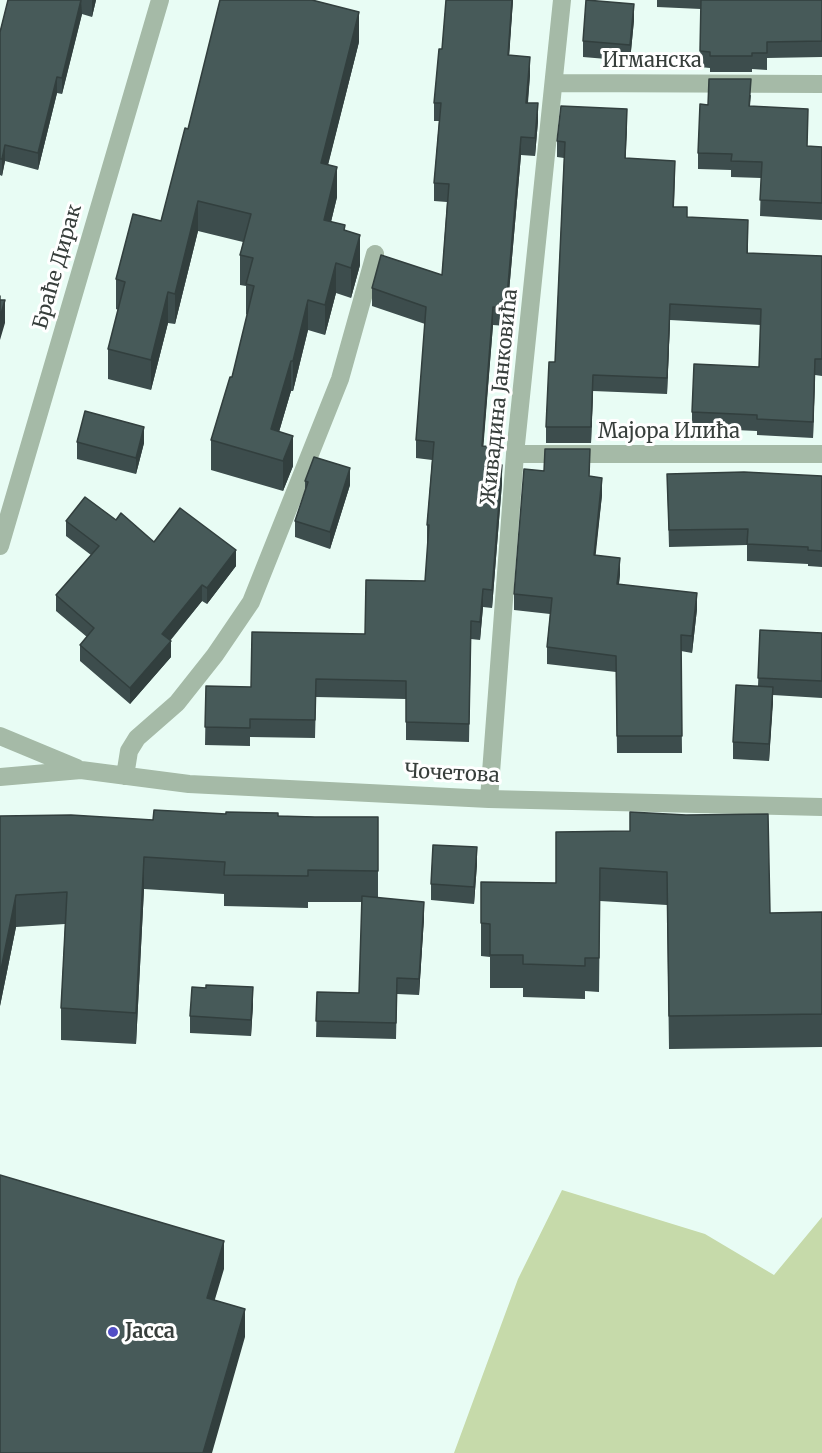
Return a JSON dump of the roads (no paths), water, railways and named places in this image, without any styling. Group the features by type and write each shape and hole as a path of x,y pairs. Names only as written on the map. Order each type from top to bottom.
{"street":[{"name":"Браће Дирак","path":"0,546 160,0"},
{"name":"Живадина Јанковића","path":"489,799 515,454 562,0"},
{"name":"Игманска","path":"555,83 822,84"},
{"path":"125,776 129,751 137,738 177,703 251,602 340,379 375,254"},
{"name":"Мајора Илића","path":"515,454 822,454"},
{"name":"Чочетова","path":"0,736 81,770"},
{"name":"Чочетова","path":"0,777 81,770 189,784 489,799 822,807"}],"place":[{"name":"Јасса","path":"113,1332"}]}
